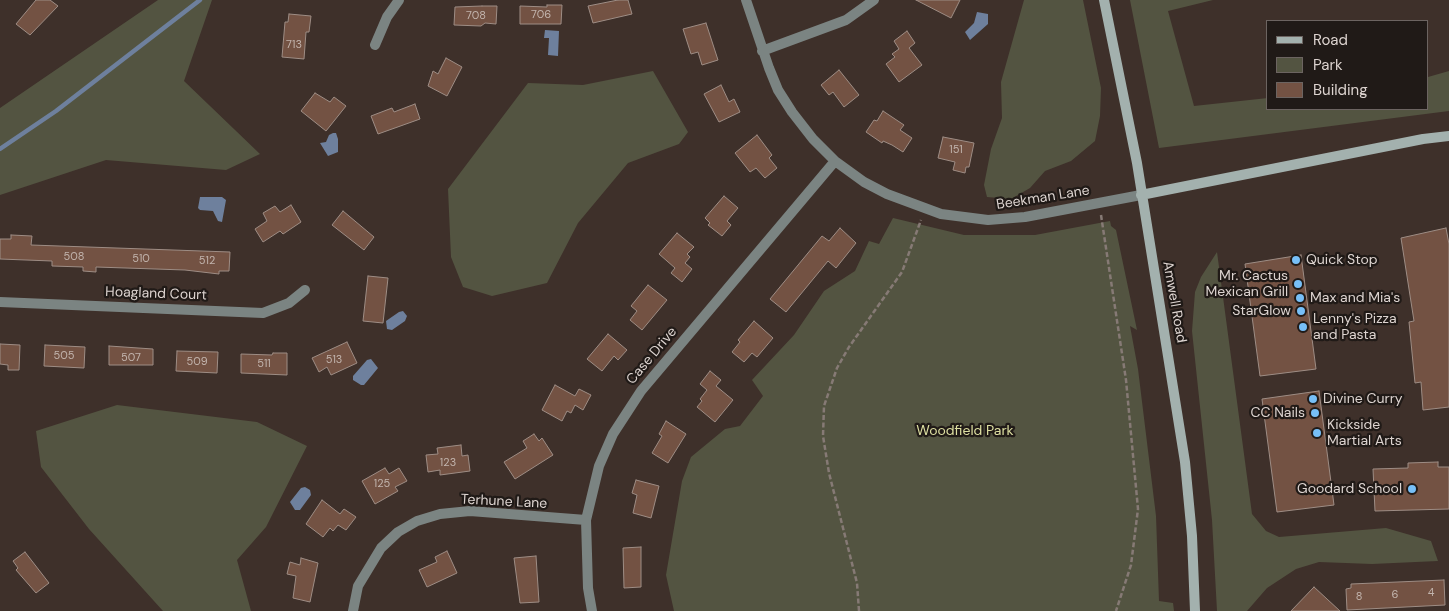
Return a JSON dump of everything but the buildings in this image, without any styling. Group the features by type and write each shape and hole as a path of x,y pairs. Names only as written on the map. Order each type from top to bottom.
{"main road":[{"name":"Amwell Road","path":"1104,0 1142,195 1185,462 1192,536 1195,611"},
{"name":"Beekman Lane","path":"1142,195 1423,139 1449,136"}],"street":[{"path":"375,45 387,16 399,0"},
{"name":"Beekman Lane","path":"746,0 762,51 778,90 792,112 835,161 872,186 925,209 965,218 988,220 1025,217 1142,195"},
{"path":"762,51 840,23 874,0"},
{"name":"Case Drive","path":"592,611 588,588 586,520 600,466 613,434 628,409 835,161"},
{"name":"Hoagland Court","path":"0,302 262,313 289,303 305,290"},
{"name":"Terhune Lane","path":"353,611 358,586 381,548 398,532 417,521 440,514 470,511 586,520"}],"path":[{"path":"1098,203 1106,237 1126,380 1138,509 1131,565 1116,611"},
{"path":"859,611 857,583 829,473 823,436 824,406 837,368 849,347 902,272 925,209"}],"green space":[{"path":"158,0 212,0 184,81 260,154 226,170 106,160 0,195 0,108"},
{"path":"1024,0 1083,0 1101,88 1100,116 1095,141 1071,161 1045,171 1030,188 1011,199 987,197 984,185 991,149 1002,118 1001,82"},
{"path":"1130,0 1213,0 1168,11 1194,106 1266,98 1266,110 1429,110 1429,77 1449,71 1449,111 1159,148"},
{"path":"653,71 688,132 679,144 628,163 578,223 547,283 492,296 463,287 451,257 448,189 528,83 583,85"},
{"name":"Woodfield Park","path":"893,218 964,235 1035,235 1110,221 1111,226 1116,230 1137,330 1130,326 1138,369 1156,516 1159,601 1173,603 1174,611 674,611 666,575 682,481 691,457 725,429 740,426 763,396 752,380 794,335 824,291 855,271 869,241 879,244"},
{"path":"1217,252 1252,514 1266,531 1279,537 1386,528 1431,541 1438,561 1372,564 1319,562 1296,569 1267,588 1247,611 1217,611 1212,520 1192,331 1195,292 1201,277"},
{"path":"117,405 257,422 307,446 266,527 237,560 251,611 163,611 89,529 41,467 36,431"}],"water":[{"path":"977,12 988,14 988,24 970,40 965,32 974,23"},
{"path":"545,30 559,31 558,56 548,55 549,38 544,38"},
{"path":"336,133 338,139 338,152 328,156 320,143 326,142 329,135"},
{"path":"200,197 222,197 226,200 222,222 218,221 213,211 200,210 198,208"},
{"path":"403,311 407,316 405,321 392,330 387,329 386,321"},
{"path":"371,359 378,368 364,385 361,385 353,380 353,376 367,360"},
{"path":"305,487 310,490 311,495 300,510 295,510 290,502 301,488"}],"waterway":[{"path":"0,149 56,111 200,0"}],"place":[{"name":"Quick Stop","path":"1296,260"},
{"name":"Mr. Cactus Mexican Grill","path":"1298,284"},
{"name":"Max and Mia's","path":"1300,298"},
{"name":"StarGlow","path":"1301,311"},
{"name":"Lenny's Pizza and Pasta","path":"1303,327"},
{"name":"Divine Curry","path":"1313,399"},
{"name":"CC Nails","path":"1315,413"},
{"name":"Kickside Martial Arts","path":"1317,433"},
{"name":"Goodard School","path":"1412,489"}]}
